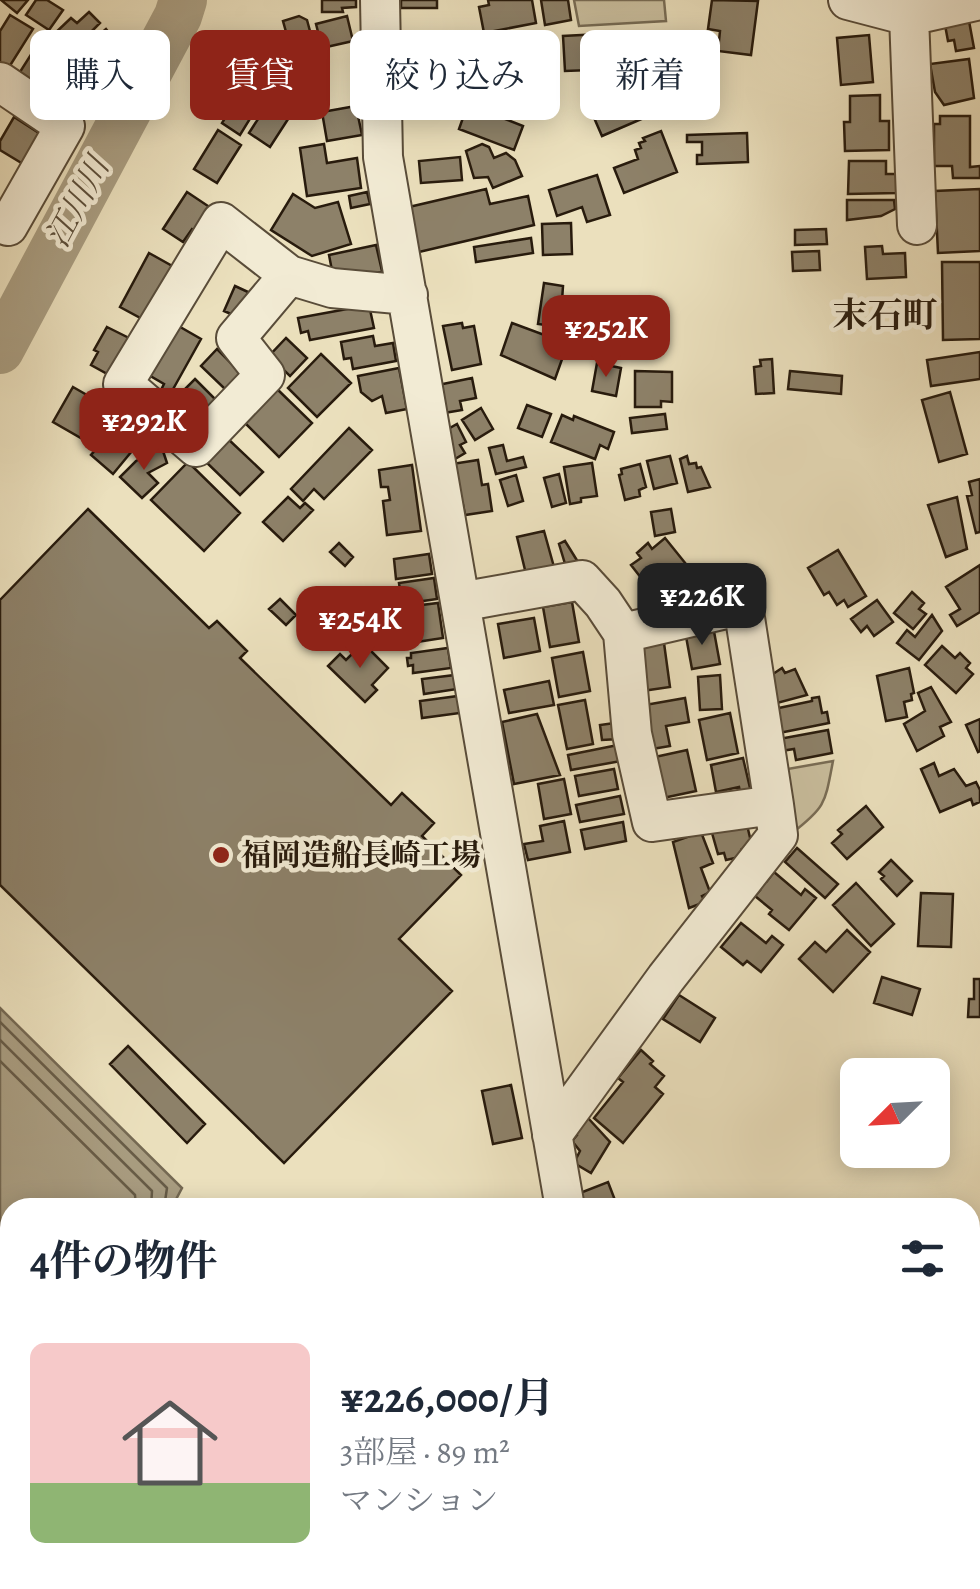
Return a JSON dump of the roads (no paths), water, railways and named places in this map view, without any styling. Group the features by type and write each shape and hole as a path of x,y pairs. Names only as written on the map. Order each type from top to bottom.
{"street":[{"path":"380,0 383,157 564,1198"},
{"path":"848,0 909,16 980,0"},
{"path":"909,16 917,225"},
{"path":"0,82 65,126 8,226 0,222"},
{"path":"290,274 236,338 266,376 196,447 124,384 221,222 290,274 332,288 408,296"},
{"path":"460,602 582,580 622,632 632,734 652,822 774,805"},
{"path":"552,1135 666,978 778,835 742,606 622,632"}],"water":[{"path":"0,1008 182,1188 177,1198 0,1198"}],"waterway":[{"name":"江川川","path":"0,350 183,0"}],"place":[{"name":"福岡造船長崎工場","path":"221,855"}],"district":[{"name":"末石町","path":"885,315"}]}
